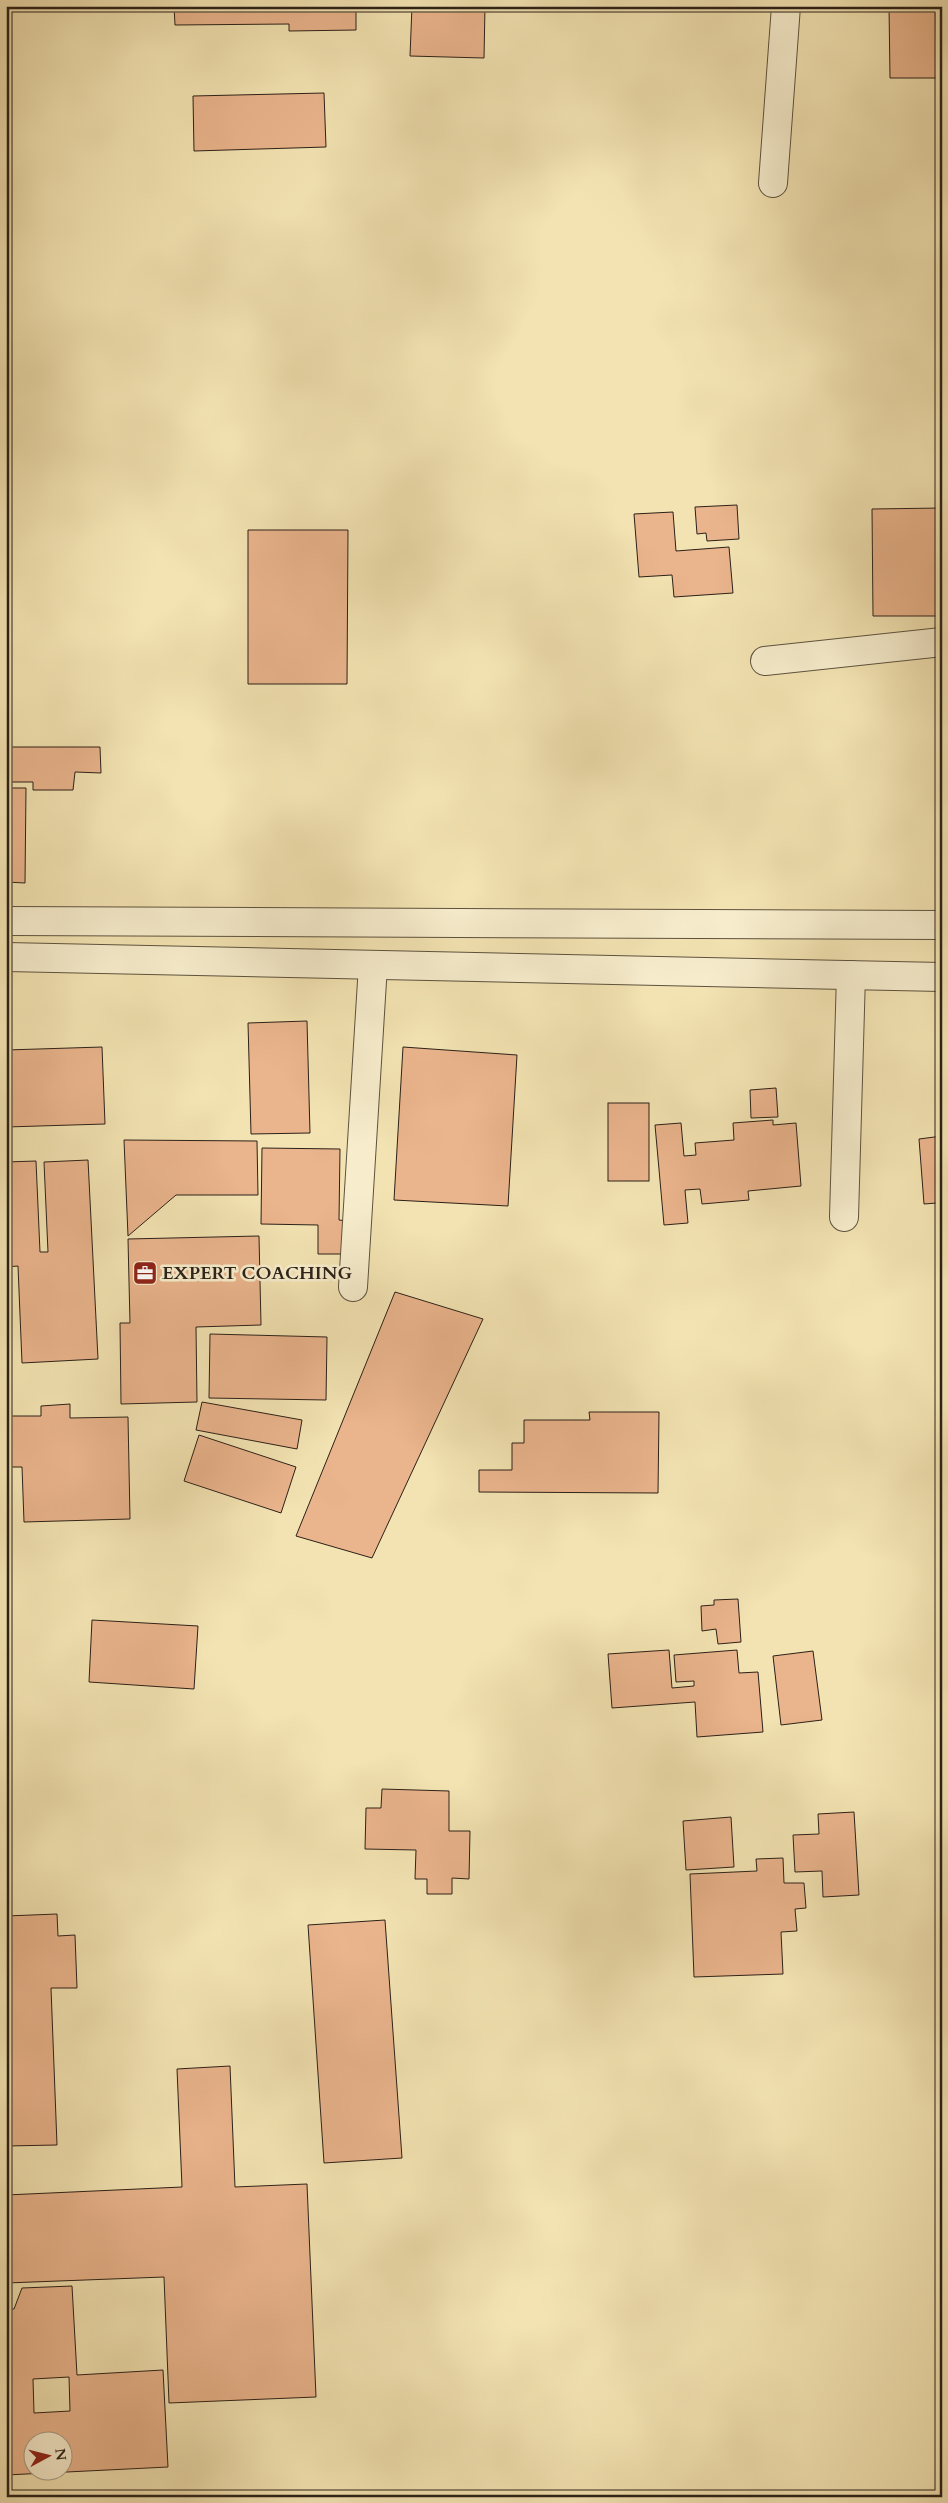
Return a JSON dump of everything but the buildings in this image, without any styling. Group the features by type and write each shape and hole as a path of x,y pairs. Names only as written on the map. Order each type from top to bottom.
{"street":[{"path":"773,183 786,6"},
{"path":"764,661 942,642"},
{"path":"6,922 942,925"},
{"path":"6,957 942,977"},
{"path":"353,1287 372,965"},
{"path":"844,1217 852,975"}],"place":[{"name":"EXPERT COACHING","path":"145,1273"}]}
